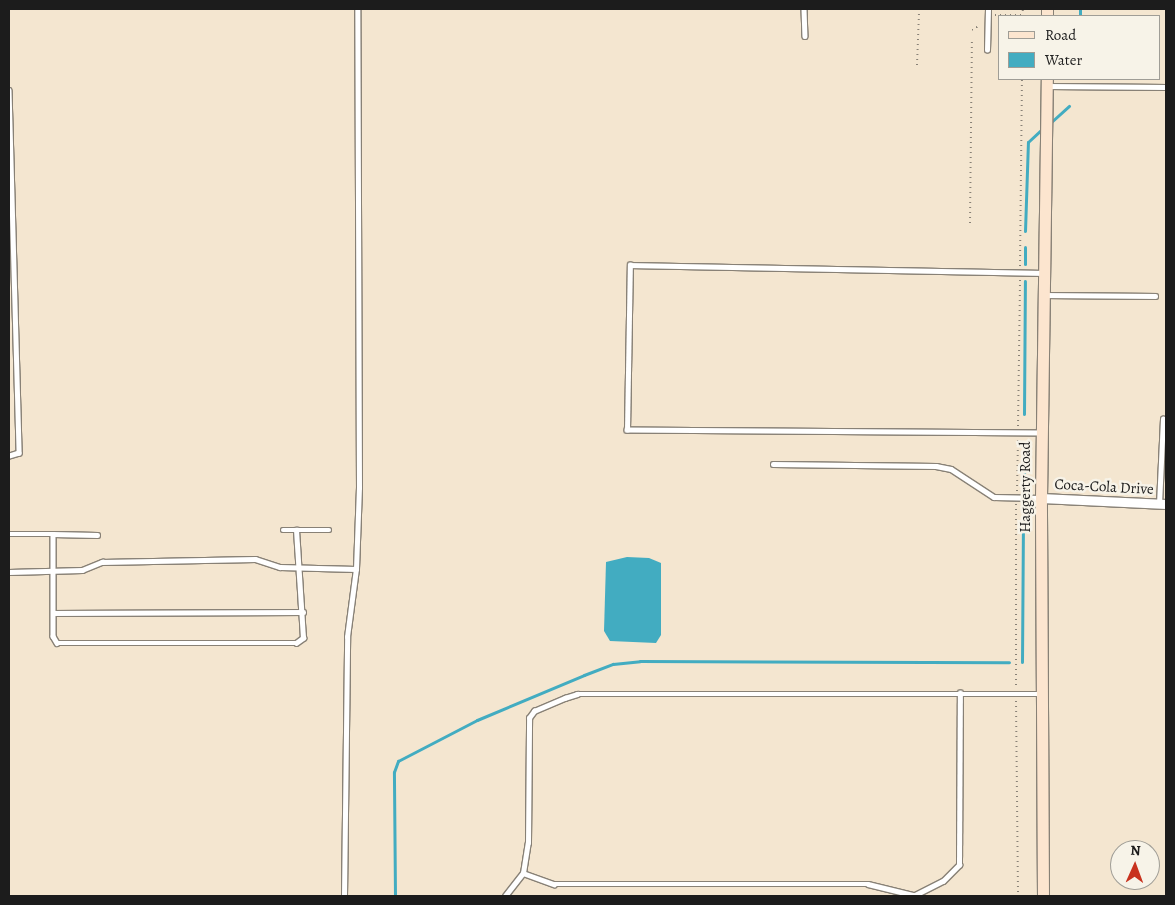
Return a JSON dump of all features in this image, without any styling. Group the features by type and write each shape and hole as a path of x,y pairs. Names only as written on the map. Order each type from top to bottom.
{"main road":[{"name":"Haggerty Road","path":"1043,896 1041,498 1047,82"}],"street":[{"name":"Coca-Cola Drive","path":"1041,498 1162,504"}],"lane":[{"path":"344,896 347,637 356,569 359,488 357,9"},
{"path":"804,9 805,36"},
{"path":"987,50 988,9"},
{"path":"1047,82 1166,87"},
{"path":"9,90 20,453 9,456"},
{"path":"1042,433 627,430 630,266 1043,273"},
{"path":"1043,295 1155,296"},
{"path":"1162,504 1163,419"},
{"path":"773,464 936,466 951,469 994,497 1041,498"},
{"path":"283,530 329,530"},
{"path":"53,534 53,636 57,643 65,645 296,643 303,638 303,612 297,568 296,530"},
{"path":"9,534 97,536"},
{"path":"9,572 82,570 102,562 254,559 280,567 356,569"},
{"path":"53,613 303,612"},
{"path":"523,873 554,884 868,884 916,896 943,881 959,865 960,693"},
{"path":"505,896 523,873 528,843 529,718 534,711 565,698 577,694 1042,694"}],"path":[{"path":"994,14 1022,15 1022,9"},
{"path":"916,65 919,12"},
{"path":"972,30 980,25 982,20"},
{"path":"970,223 972,41"},
{"path":"1016,492 1022,80"}],"water":[{"path":"627,557 649,558 661,563 661,635 656,643 610,641 604,631 606,562"}],"waterway":[{"path":"1080,9 1080,15"},
{"path":"1049,124 1069,106"},
{"path":"1025,231 1028,142 1042,129"},
{"path":"1025,247 1025,264"},
{"path":"1024,414 1025,281"},
{"path":"1024,452 1024,483"},
{"path":"1022,662 1023,516"},
{"path":"395,896 394,772 398,761 477,720 584,675 613,664 640,661 1009,662"}]}
